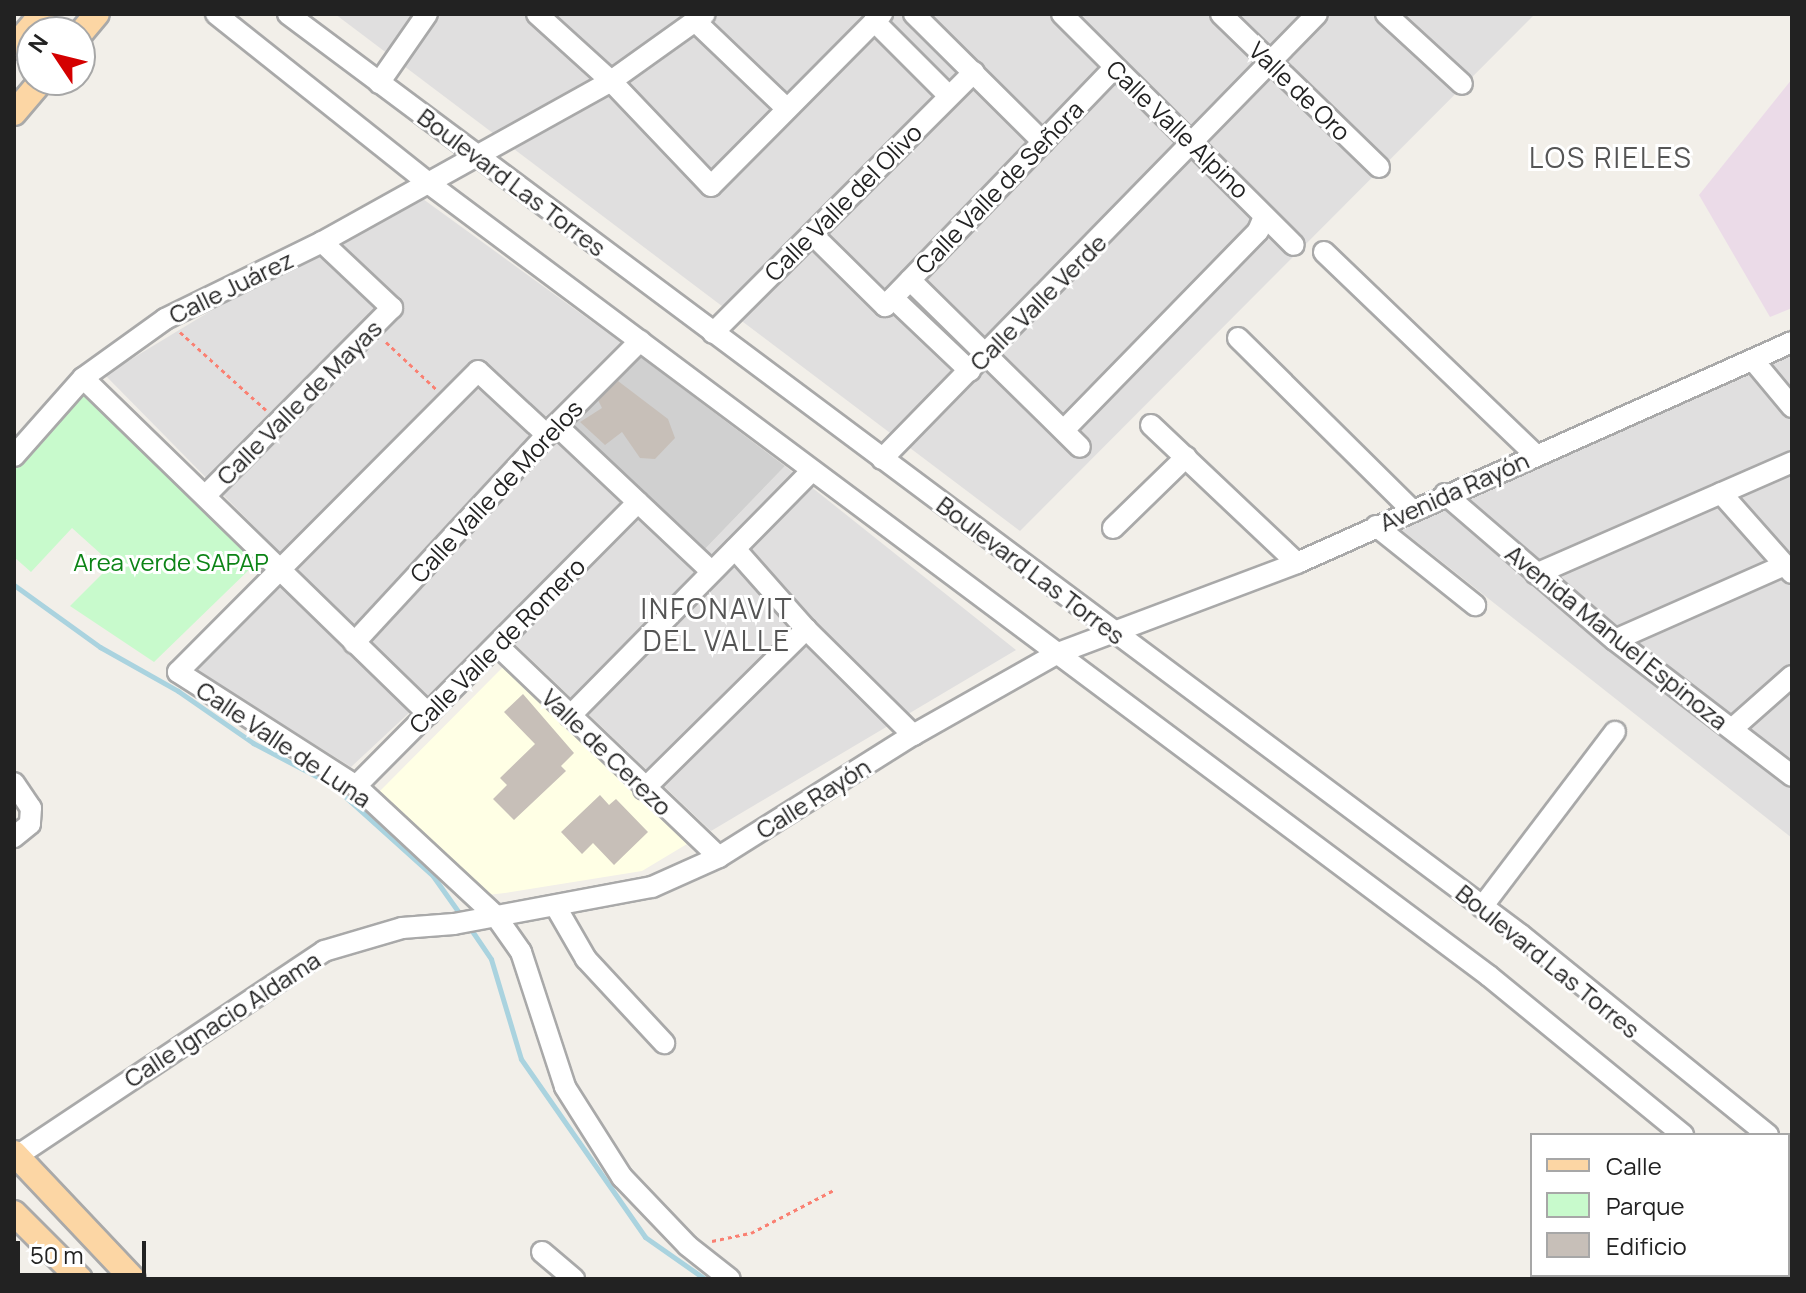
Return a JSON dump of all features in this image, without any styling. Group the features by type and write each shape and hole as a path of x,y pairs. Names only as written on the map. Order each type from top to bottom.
{"main road":[{"path":"14,47 42,14"},
{"path":"14,113 28,96"},
{"path":"15,1156 133,1279"},
{"path":"14,1213 80,1279"}],"street":[{"name":"Boulevard Las Torres","path":"216,14 427,182 1489,976 1681,1133"},
{"name":"Boulevard Las Torres","path":"288,14 1482,907 1765,1133"},
{"path":"379,83 427,14"},
{"path":"537,14 611,81 711,186 878,18 948,95"},
{"path":"914,14 1043,142"},
{"name":"Calle Valle Alpino","path":"1062,14 1294,245"},
{"name":"Valle de Oro","path":"1221,14 1379,167"},
{"name":"Calle Valle Verde","path":"882,459 1194,146 1317,14"},
{"path":"1386,14 1462,84"},
{"name":"Calle Juárez","path":"14,456 83,378 165,319 322,242 476,153 611,81 700,18"},
{"path":"700,18 787,109"},
{"name":"Calle Valle de Señora","path":"889,302 1114,68"},
{"name":"Calle Valle del Olivo","path":"713,333 974,72"},
{"path":"1064,430 1258,231 1264,217"},
{"path":"812,234 889,302 1064,430 1080,447"},
{"name":"Calle Valle de Mayas","path":"206,495 392,308 322,242"},
{"path":"1324,252 1536,455"},
{"path":"910,280 977,364"},
{"path":"1238,338 1411,509"},
{"name":"Calle Valle de Morelos","path":"354,643 552,430 640,341"},
{"name":"Avenida Rayón","path":"1113,631 1297,563 1411,509 1792,342"},
{"path":"1753,360 1792,407"},
{"path":"281,570 478,371 638,502 712,572"},
{"path":"83,378 429,714"},
{"path":"1151,425 1297,563"},
{"path":"1113,528 1186,457"},
{"path":"1536,574 1792,462"},
{"path":"570,716 811,472"},
{"path":"1615,640 1789,569 1721,493"},
{"name":"Avenida Manuel Espinoza","path":"1445,494 1615,640 1792,776"},
{"name":"Calle Valle de Romero","path":"356,786 638,502"},
{"path":"1376,526 1475,605"},
{"path":"735,549 806,629 913,735"},
{"name":"Calle Valle de Luna","path":"281,570 178,672 356,786 521,952 565,1087 622,1177 688,1246 730,1279"},
{"path":"644,789 806,629"},
{"name":"Calle Rayón","path":"486,916 556,907 652,887 719,857 913,735 1058,653 1113,631"},
{"name":"Valle de Cerezo","path":"497,645 644,789 719,857"},
{"path":"1732,729 1792,676"},
{"path":"1482,907 1615,732"},
{"path":"14,783 31,808 22,831"},
{"path":"556,907 586,959 664,1043"},
{"name":"Calle Ignacio Aldama","path":"15,1156 324,951 402,928 454,924 486,916"},
{"path":"542,1252 574,1279"}],"path":[{"path":"165,319 279,422"},
{"path":"372,329 449,400"},
{"path":"688,1246 751,1233 834,1190"}],"shaded area":[{"path":"335,14 1535,14 1020,531"},
{"path":"1792,79 1792,308 1770,317 1699,195"},
{"path":"423,199 638,355 705,549 785,466 1016,650 711,831 499,629 351,767 194,669 296,569 105,375 232,298"},
{"path":"1792,352 1792,838 1394,524"},
{"path":"638,355 785,466 704,550 572,423"},
{"path":"503,667 687,844 642,871 505,893 479,896 456,875 378,793"}],"green space":[{"name":"Area verde SAPAP","path":"80,391 257,562 154,662 70,606 112,564 72,528 31,572 14,557 14,466"}],"building":[{"path":"618,381 668,419 675,438 655,459 640,458 622,432 605,445 580,422 602,408 598,400"},
{"path":"523,694 574,753 561,766 566,771 514,820 493,799 507,785 500,778 535,744 504,712"},
{"path":"600,795 609,805 616,799 648,832 614,865 593,843 582,854 561,832"}],"waterway":[{"path":"14,585 100,647 178,691 253,743 331,784 433,876 462,917"},
{"path":"468,925 491,959 521,1059 645,1237 705,1279"}],"district":[{"name":"LOS RIELES","path":"1611,157"},
{"name":"INFONAVIT DEL VALLE","path":"717,624"}]}
